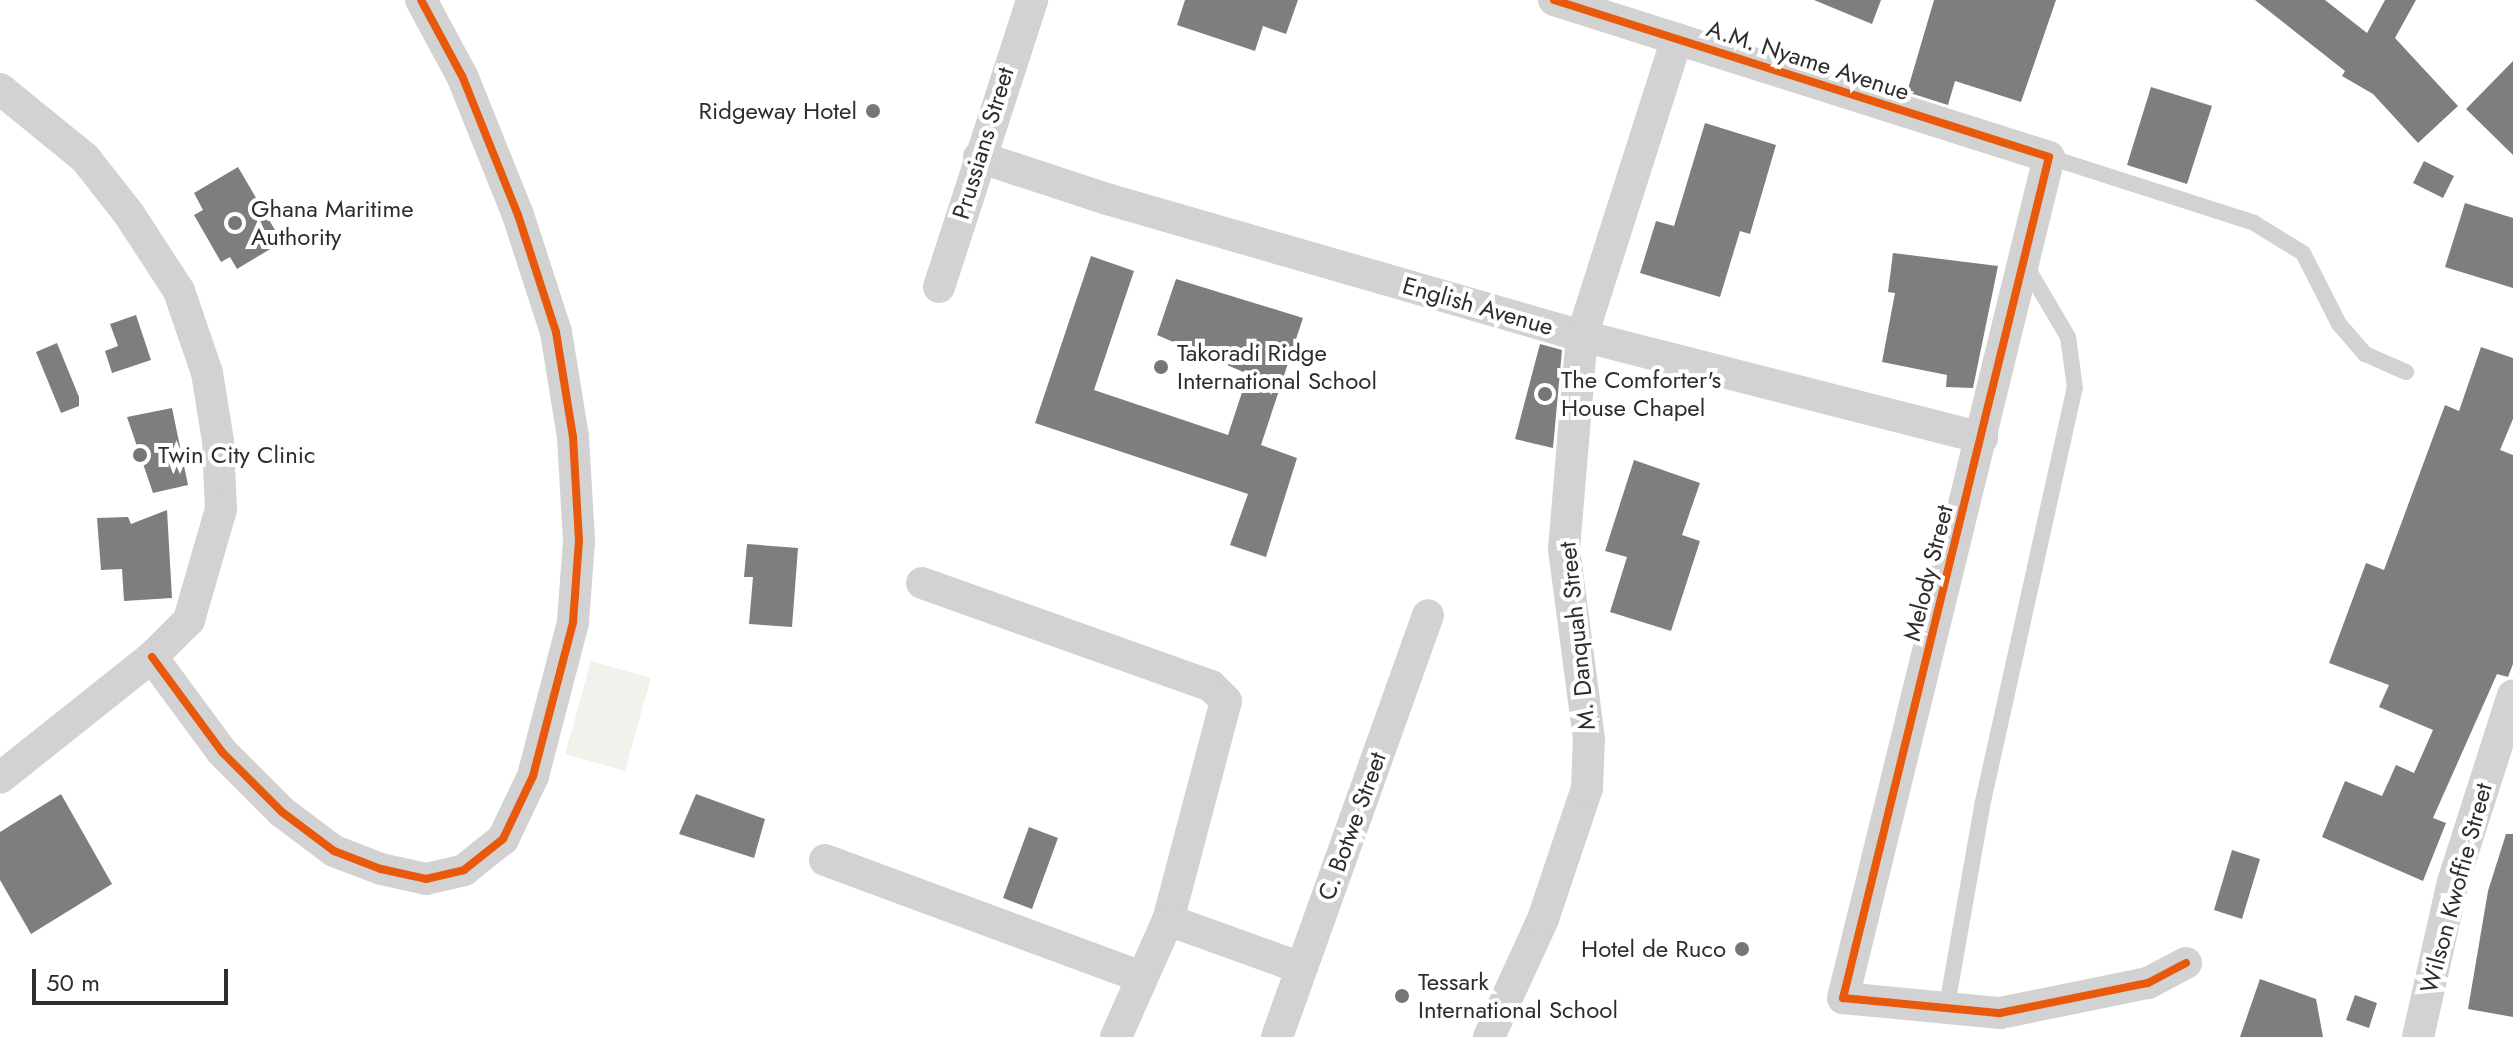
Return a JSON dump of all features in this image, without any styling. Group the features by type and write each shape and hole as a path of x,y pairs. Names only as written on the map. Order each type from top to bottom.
{"street":[{"path":"152,657 222,752 282,812 334,851 381,869 426,879 464,870 503,839 533,776 573,622 579,541 573,437 556,332 518,215 462,76 421,0"},
{"name":"Prussians Street","path":"939,287 1032,0"},
{"name":"A.M. Nyame Avenue","path":"1554,0 2049,157"},
{"name":"M. Danquah Street","path":"1489,1037 1543,919 1587,788 1589,739 1564,549 1582,336 1677,39"},
{"path":"0,89 85,158 129,214 179,291 207,373 218,441 221,509 189,620 152,657 0,778"},
{"name":"English Avenue","path":"979,157 1582,336 1982,438"},
{"name":"Melody Street","path":"1946,1011 1843,998 2049,157"},
{"path":"922,583 1211,686 1223,694 1227,707 1168,920 1116,1037"},
{"name":"C. Botwe Street","path":"1277,1037 1428,615"},
{"name":"Wilson Kwoffie Street","path":"2418,1037 2453,882 2513,695"},
{"path":"825,860 1142,977"},
{"path":"1168,920 1301,968"},
{"path":"1946,1011 2000,1013 2105,994 2160,979 2186,963"}],"lane":[{"path":"2049,157 2254,223 2303,253 2339,324 2365,354 2406,372"},
{"path":"1946,1011 1982,806 2075,388 2068,337 2023,259"}],"shaded area":[{"path":"591,661 651,678 625,771 565,754"}],"building":[{"path":"1185,0 1298,0 1286,34 1263,26 1255,51 1177,25"},
{"path":"1814,0 1881,0 1872,24"},
{"path":"1934,0 2056,0 2021,102 1955,81 1948,105 1907,92"},
{"path":"2255,0 2325,0 2367,33 2385,0 2416,0 2395,38 2458,106 2418,143 2373,94 2342,76 2345,71"},
{"path":"2513,61 2513,155 2466,109"},
{"path":"2151,87 2212,106 2187,184 2127,165"},
{"path":"1705,123 1776,145 1750,234 1740,231 1720,297 1640,273 1656,221 1674,226"},
{"path":"2424,161 2454,176 2443,198 2413,183"},
{"name":"Ghana Maritime Authority","path":"238,167 282,242 237,269 230,257 221,262 194,215 203,210 194,193"},
{"path":"2465,203 2513,218 2513,288 2445,267"},
{"path":"1893,253 1998,266 1973,388 1946,387 1947,375 1882,362 1895,293 1888,292"},
{"path":"1091,256 1134,271 1094,390 1228,435 1248,374 1157,335 1176,279 1303,318 1261,445 1297,458 1266,557 1230,545 1248,494 1035,423"},
{"path":"136,315 151,360 112,373 105,351 118,346 110,324"},
{"path":"57,343 79,397 79,406 61,413 36,352"},
{"name":"The Comforter's House Chapel","path":"1540,344 1562,350 1553,448 1515,439"},
{"path":"2481,347 2513,358 2513,419 2500,450 2513,455 2513,664 2508,677 2497,674 2433,818 2446,823 2423,881 2322,837 2345,781 2382,796 2396,765 2414,773 2433,730 2379,707 2389,685 2329,663 2366,563 2384,570 2445,405 2459,411"},
{"path":"172,408 188,485 153,493 127,417"},
{"path":"1634,460 1700,483 1682,535 1700,541 1671,631 1610,612 1627,557 1605,551"},
{"path":"167,510 172,598 124,601 122,569 101,570 97,518 128,517 131,524"},
{"path":"747,544 798,548 792,627 749,624 753,577 744,577"},
{"path":"61,794 112,884 31,934 0,880 0,832"},
{"path":"696,794 765,819 754,858 679,834"},
{"path":"1029,827 1058,838 1032,909 1003,898"},
{"path":"2506,834 2513,834 2513,1017 2468,1009 2488,891"},
{"path":"2232,850 2260,859 2242,919 2214,910"},
{"path":"2260,979 2316,999 2323,1037 2240,1037"},
{"path":"2355,995 2377,1003 2369,1028 2346,1020"}],"cycle path":[{"path":"152,657 222,752 282,812 334,851 381,869 426,879 464,870 503,839 533,776 573,622 579,541 573,437 556,332 518,215 462,76 421,0"},
{"path":"1554,0 2049,157 1843,998 2000,1013 2148,983 2186,963"}],"place":[{"name":"Ridgeway Hotel","path":"873,111"},
{"name":"Ghana Maritime Authority","path":"235,223"},
{"name":"Takoradi Ridge International School","path":"1161,367"},
{"name":"The Comforter's House Chapel","path":"1545,394"},
{"name":"Twin City Clinic","path":"140,455"},
{"name":"Hotel de Ruco","path":"1742,949"},
{"name":"Tessark International School","path":"1402,996"}]}
